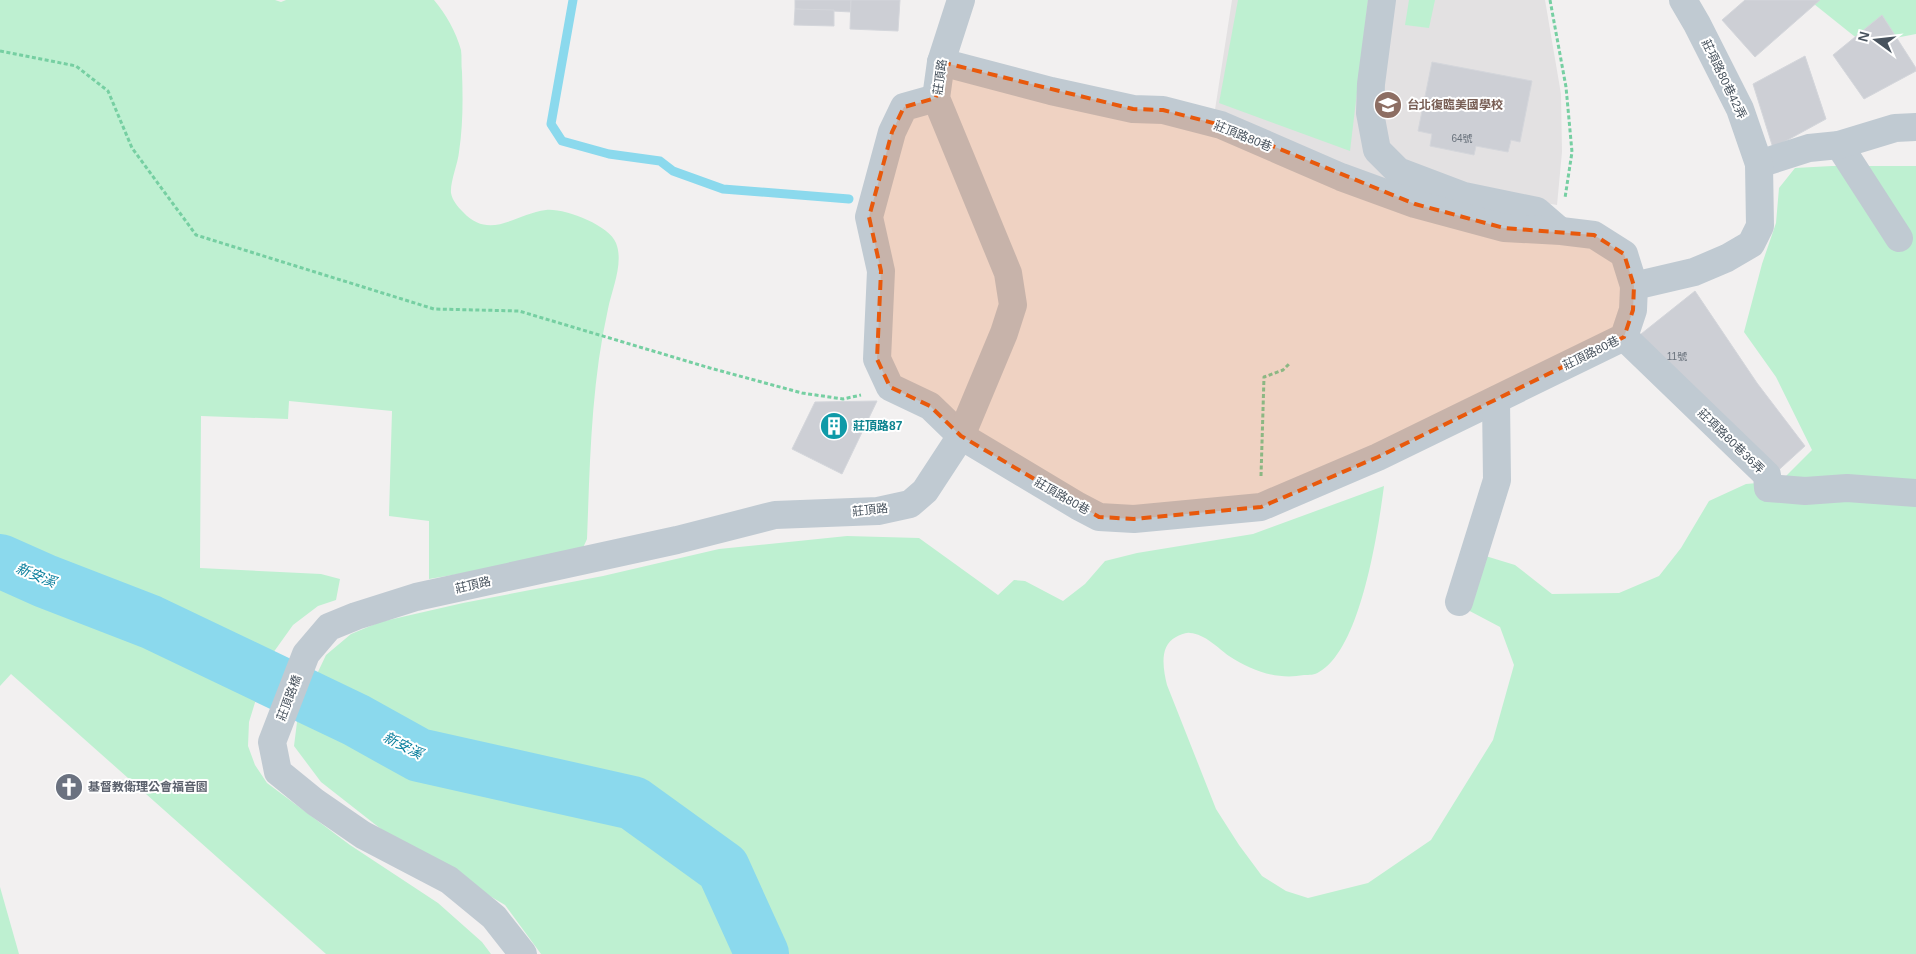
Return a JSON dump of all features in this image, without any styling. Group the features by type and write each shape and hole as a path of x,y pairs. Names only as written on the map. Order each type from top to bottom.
{"street":[{"name":"莊頂路","path":"306,654 329,627 356,616 416,597 677,540 776,515 878,511 910,504 925,491 961,436 1004,333 1012,305 1008,273 936,98 941,62 961,0"},
{"path":"1382,0 1370,103 1377,150 1398,171 1464,196 1537,211 1560,230"},
{"name":"莊項路80巷42弄","path":"1634,286 1694,272 1727,258 1751,244 1760,226 1759,164 1740,109 1683,0"},
{"name":"莊頂路80巷","path":"890,387 930,406 961,436 1099,517 1134,519 1260,507 1378,457 1624,337 1633,310 1634,286 1624,254 1594,235 1560,230 1504,228 1415,204 1341,177 1221,125 1163,110 1133,109 1051,91 941,62"},
{"path":"890,387 877,359 881,271 869,217 892,132 904,107 936,98"},
{"path":"1759,164 1809,148 1839,145 1895,128 1916,127"},
{"path":"1839,145 1898,238"},
{"name":"莊項路80巷36弄","path":"1624,337 1766,475 1768,488 1805,491 1847,488 1916,494"},
{"path":"1460,602 1497,480 1496,400"},
{"name":"莊頂路橋","path":"306,654 272,742 278,772 315,802 363,834 448,880 494,917 522,954"}],"path":[{"path":"1550,0 1566,87 1572,152 1560,230"},
{"path":"0,51 76,66 108,91 132,148 196,235 434,309 518,311 710,368 802,393 843,399 890,387"},
{"path":"1260,507 1264,377 1283,370 1289,364"}],"highlighted area":[{"path":"941,62 1133,109 1163,110 1221,125 1415,204 1504,228 1594,235 1624,254 1634,286 1633,310 1624,337 1378,457 1261,507 1134,519 1099,517 961,436 930,406 890,387 877,359 881,271 869,217 892,132 904,107 936,98"}],"shaded area":[{"name":"台北復臨美國學校","path":"1232,0 1545,0 1561,94 1562,152 1557,205 1539,202 1466,210 1214,116"}],"green space":[{"path":"0,0 275,0 281,2 286,0 434,0 443,11 461,50 463,92 461,132 451,189 457,206 473,220 493,225 535,212 554,210 564,212 596,224 612,236 616,243 619,259 598,366 592,424 587,539 582,550 529,562 429,579 429,521 389,516 392,411 289,401 288,419 201,416 200,568 321,574 340,579 336,600 318,606 293,625 268,660 249,722 248,746 255,765 267,783 350,845 438,903 482,942 491,954 326,954 11,674 0,686"},
{"path":"1238,0 1368,0 1350,151 1219,103"},
{"path":"1409,0 1435,0 1429,28 1405,25"},
{"path":"1809,0 1916,0 1916,34 1864,44"},
{"path":"1916,166 1916,954 541,954 505,905 395,840 321,782 294,746 298,714 326,655 351,634 380,622 463,603 603,576 719,549 847,536 919,538 998,595 1014,580 1025,581 1063,601 1085,584 1105,561 1137,553 1253,534 1384,486 1372,559 1356,615 1346,640 1334,659 1319,672 1312,675 1294,676 1265,673 1229,656 1201,636 1188,633 1179,635 1171,641 1167,646 1164,658 1164,672 1167,685 1216,809 1262,876 1286,891 1308,898 1368,883 1431,840 1493,740 1514,665 1500,627 1464,608 1479,554 1515,565 1552,594 1619,593 1659,576 1681,548 1709,501 1746,484 1781,481 1812,450 1776,377 1744,332 1762,264 1776,223 1779,188 1795,168"},
{"path":"0,887 19,954 0,954"}],"building":[{"path":"795,0 851,0 851,12 795,9"},
{"path":"851,0 900,0 898,31 850,29"},
{"path":"1745,0 1820,0 1755,57 1722,20"},
{"path":"795,9 834,10 834,26 794,25"},
{"path":"1882,15 1916,68 1916,71 1864,99 1833,55"},
{"path":"1805,56 1826,119 1773,148 1753,84"},
{"name":"台北復臨美國學校","path":"1432,62 1532,81 1520,142 1511,140 1508,152 1476,146 1474,155 1430,146 1432,134 1418,131"},
{"path":"1695,291 1757,383 1805,446 1771,477 1636,338"},
{"name":"莊頂路87","path":"877,401 842,474 792,449 815,402"}],"waterway":[{"path":"573,0 551,124 562,141 609,154 660,161 673,171 723,189 849,199"},
{"name":"新安溪","path":"0,561 45,581 151,622 356,720 419,755 633,803 723,868 762,954"}],"place":[{"name":"台北復臨美國學校","path":"1388,105"},
{"name":"莊頂路87","path":"834,426"},
{"name":"基督教衛理公會福音園","path":"69,787"}]}
